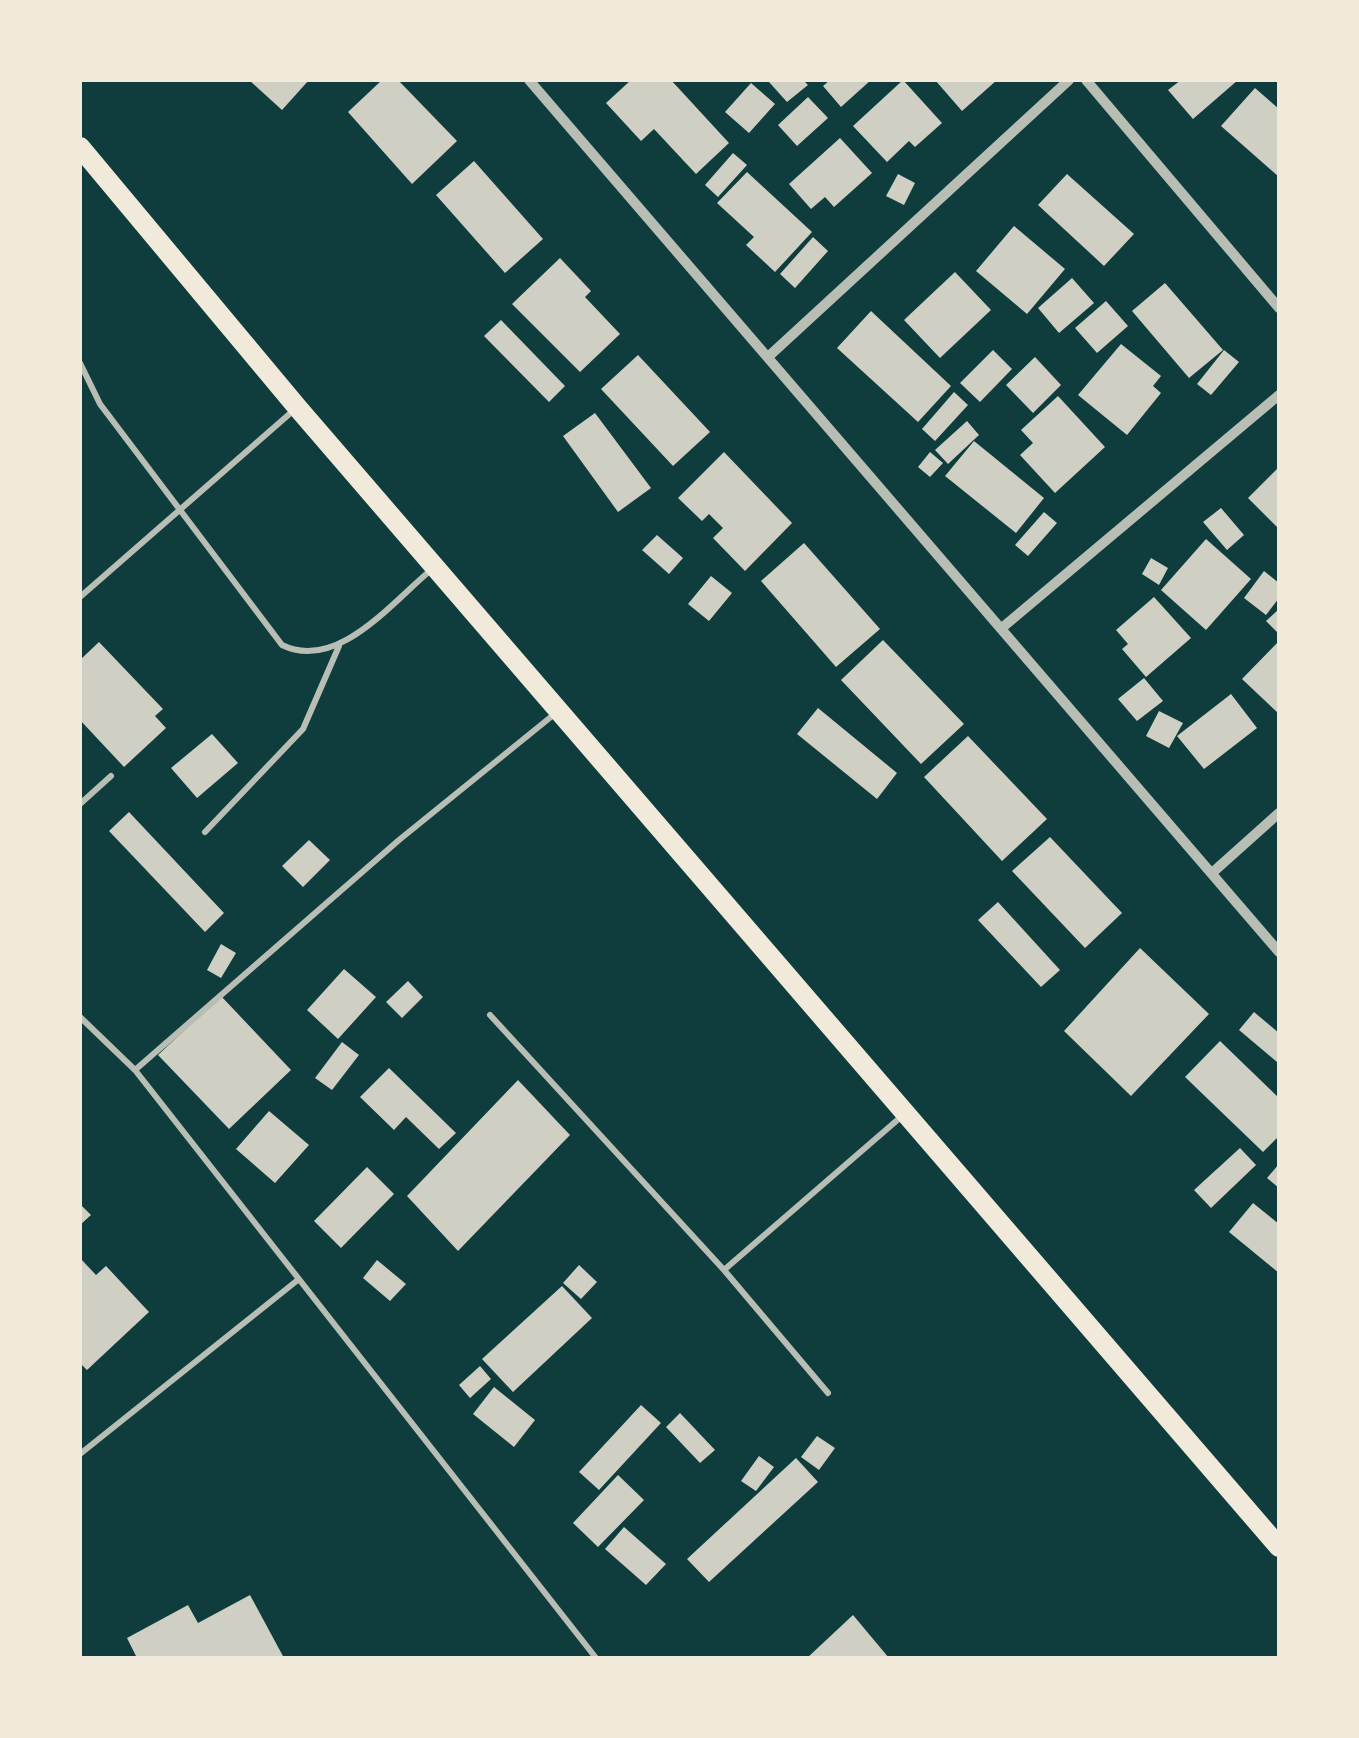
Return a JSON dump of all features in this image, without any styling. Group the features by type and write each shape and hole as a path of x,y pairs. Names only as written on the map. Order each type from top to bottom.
{"main road":[{"path":"80,148 297,407 1279,1546"}],"street":[{"path":"768,357 1069,80"},
{"path":"1086,80 1279,308"},
{"path":"533,81 1279,952"},
{"path":"1003,628 1279,395"},
{"path":"1212,873 1279,813"}],"lane":[{"path":"80,363 100,404 282,645 299,654 340,645"},
{"path":"80,596 297,407"},
{"path":"205,832 303,728 340,645 436,566"},
{"path":"135,1070 399,840 560,710"},
{"path":"80,804 111,776"},
{"path":"490,1015 724,1270 828,1394"},
{"path":"80,1017 135,1070 596,1658"},
{"path":"724,1270 906,1112"},
{"path":"80,1454 299,1279"}],"building":[{"path":"249,80 309,80 282,110"},
{"path":"382,80 398,80 457,141 412,184 348,112"},
{"path":"631,80 671,80 729,143 696,174 654,129 641,141 606,103"},
{"path":"803,80 808,85 787,102 769,82"},
{"path":"830,80 871,80 841,107 823,86"},
{"path":"903,80 942,123 915,147 909,141 887,162 853,126"},
{"path":"935,80 997,80 962,111"},
{"path":"1181,80 1238,80 1193,119 1168,90"},
{"path":"751,83 775,104 749,133 725,112"},
{"path":"1255,88 1279,109 1279,177 1221,126"},
{"path":"808,97 828,118 797,146 778,125"},
{"path":"840,138 872,173 834,207 825,197 811,209 789,184"},
{"path":"733,153 747,165 718,197 705,185"},
{"path":"474,161 543,239 505,273 436,195"},
{"path":"747,172 812,232 775,272 746,245 754,237 717,203"},
{"path":"898,174 915,183 904,205 886,196"},
{"path":"1067,174 1134,234 1104,266 1038,205"},
{"path":"1014,226 1065,269 1027,314 976,271"},
{"path":"813,237 828,251 795,288 780,274"},
{"path":"560,258 591,291 585,297 620,334 580,372 512,304"},
{"path":"955,272 991,310 940,358 904,320"},
{"path":"1072,278 1094,303 1059,333 1038,308"},
{"path":"1165,283 1223,350 1189,378 1132,311"},
{"path":"1106,301 1128,326 1097,353 1075,328"},
{"path":"871,311 951,386 918,422 837,348"},
{"path":"501,320 565,386 549,402 484,336"},
{"path":"1121,344 1161,376 1153,386 1161,393 1127,435 1078,395"},
{"path":"993,350 1012,369 980,402 960,383"},
{"path":"1224,350 1239,362 1211,395 1197,384"},
{"path":"638,355 710,432 673,466 601,389"},
{"path":"1035,357 1061,385 1033,413 1006,385"},
{"path":"954,392 968,405 935,441 922,429"},
{"path":"1058,396 1105,447 1055,493 1020,455 1033,443 1021,430"},
{"path":"595,413 651,488 618,512 563,436"},
{"path":"967,421 979,435 948,464 935,450"},
{"path":"974,441 1044,498 1016,533 945,476"},
{"path":"724,452 792,523 745,571 713,538 723,528 709,514 702,521 678,498"},
{"path":"930,452 943,463 930,477 918,467"},
{"path":"1279,467 1279,529 1248,498"},
{"path":"1221,508 1244,535 1227,550 1203,522"},
{"path":"1044,512 1057,523 1028,556 1015,545"},
{"path":"657,535 683,558 669,574 642,550"},
{"path":"1206,539 1251,579 1206,630 1161,590"},
{"path":"804,543 880,629 836,667 761,581"},
{"path":"1151,558 1168,568 1159,585 1142,574"},
{"path":"1264,571 1279,583 1279,598 1266,615 1244,598"},
{"path":"711,576 732,593 709,621 688,604"},
{"path":"1154,597 1191,638 1146,677 1122,649 1128,644 1116,630"},
{"path":"1279,609 1279,634 1266,621"},
{"path":"883,640 964,724 921,764 841,680"},
{"path":"1279,641 1279,714 1242,679"},
{"path":"99,642 163,709 155,716 166,728 124,767 80,720 80,660"},
{"path":"1144,678 1163,701 1137,721 1118,699"},
{"path":"1231,694 1257,728 1204,769 1177,736"},
{"path":"818,708 897,773 877,799 797,734"},
{"path":"1159,711 1183,723 1169,748 1146,736"},
{"path":"212,734 238,763 197,798 171,768"},
{"path":"968,736 1047,819 1002,861 924,777"},
{"path":"129,812 224,913 205,932 109,831"},
{"path":"1050,837 1122,913 1085,948 1012,871"},
{"path":"309,840 330,860 303,887 282,866"},
{"path":"998,902 1060,970 1041,987 978,920"},
{"path":"221,944 236,953 221,978 207,970"},
{"path":"1140,948 1209,1014 1131,1096 1064,1031"},
{"path":"344,969 376,997 338,1039 307,1010"},
{"path":"408,981 423,997 402,1018 386,1002"},
{"path":"221,996 291,1070 229,1129 158,1055"},
{"path":"1254,1012 1279,1033 1277,1062 1239,1030"},
{"path":"1220,1041 1279,1098 1279,1136 1263,1152 1185,1077"},
{"path":"342,1042 359,1055 332,1090 315,1078"},
{"path":"389,1068 456,1133 439,1149 406,1117 394,1130 360,1097"},
{"path":"518,1080 570,1135 458,1251 407,1196"},
{"path":"269,1111 309,1145 275,1183 236,1149"},
{"path":"1240,1148 1256,1165 1211,1208 1194,1190"},
{"path":"1279,1164 1279,1188 1267,1178"},
{"path":"367,1167 394,1194 341,1248 314,1221"},
{"path":"1253,1203 1279,1224 1279,1273 1229,1232"},
{"path":"80,1204 91,1215 80,1225"},
{"path":"80,1258 96,1275 106,1266 149,1312 87,1370 80,1363"},
{"path":"377,1260 406,1284 390,1301 363,1278"},
{"path":"579,1265 597,1282 581,1299 563,1283"},
{"path":"562,1286 592,1318 513,1392 482,1359"},
{"path":"480,1366 491,1379 470,1398 459,1385"},
{"path":"494,1387 535,1420 514,1447 473,1414"},
{"path":"641,1405 661,1423 599,1490 579,1472"},
{"path":"680,1413 715,1450 700,1463 666,1427"},
{"path":"817,1436 835,1448 819,1470 801,1457"},
{"path":"759,1456 774,1467 756,1491 741,1481"},
{"path":"796,1458 818,1482 709,1582 687,1559"},
{"path":"618,1475 644,1500 598,1547 573,1523"},
{"path":"624,1527 666,1564 646,1585 605,1549"},
{"path":"250,1595 284,1658 137,1658 127,1638 188,1605 198,1623"},
{"path":"853,1615 889,1658 807,1658"}]}
